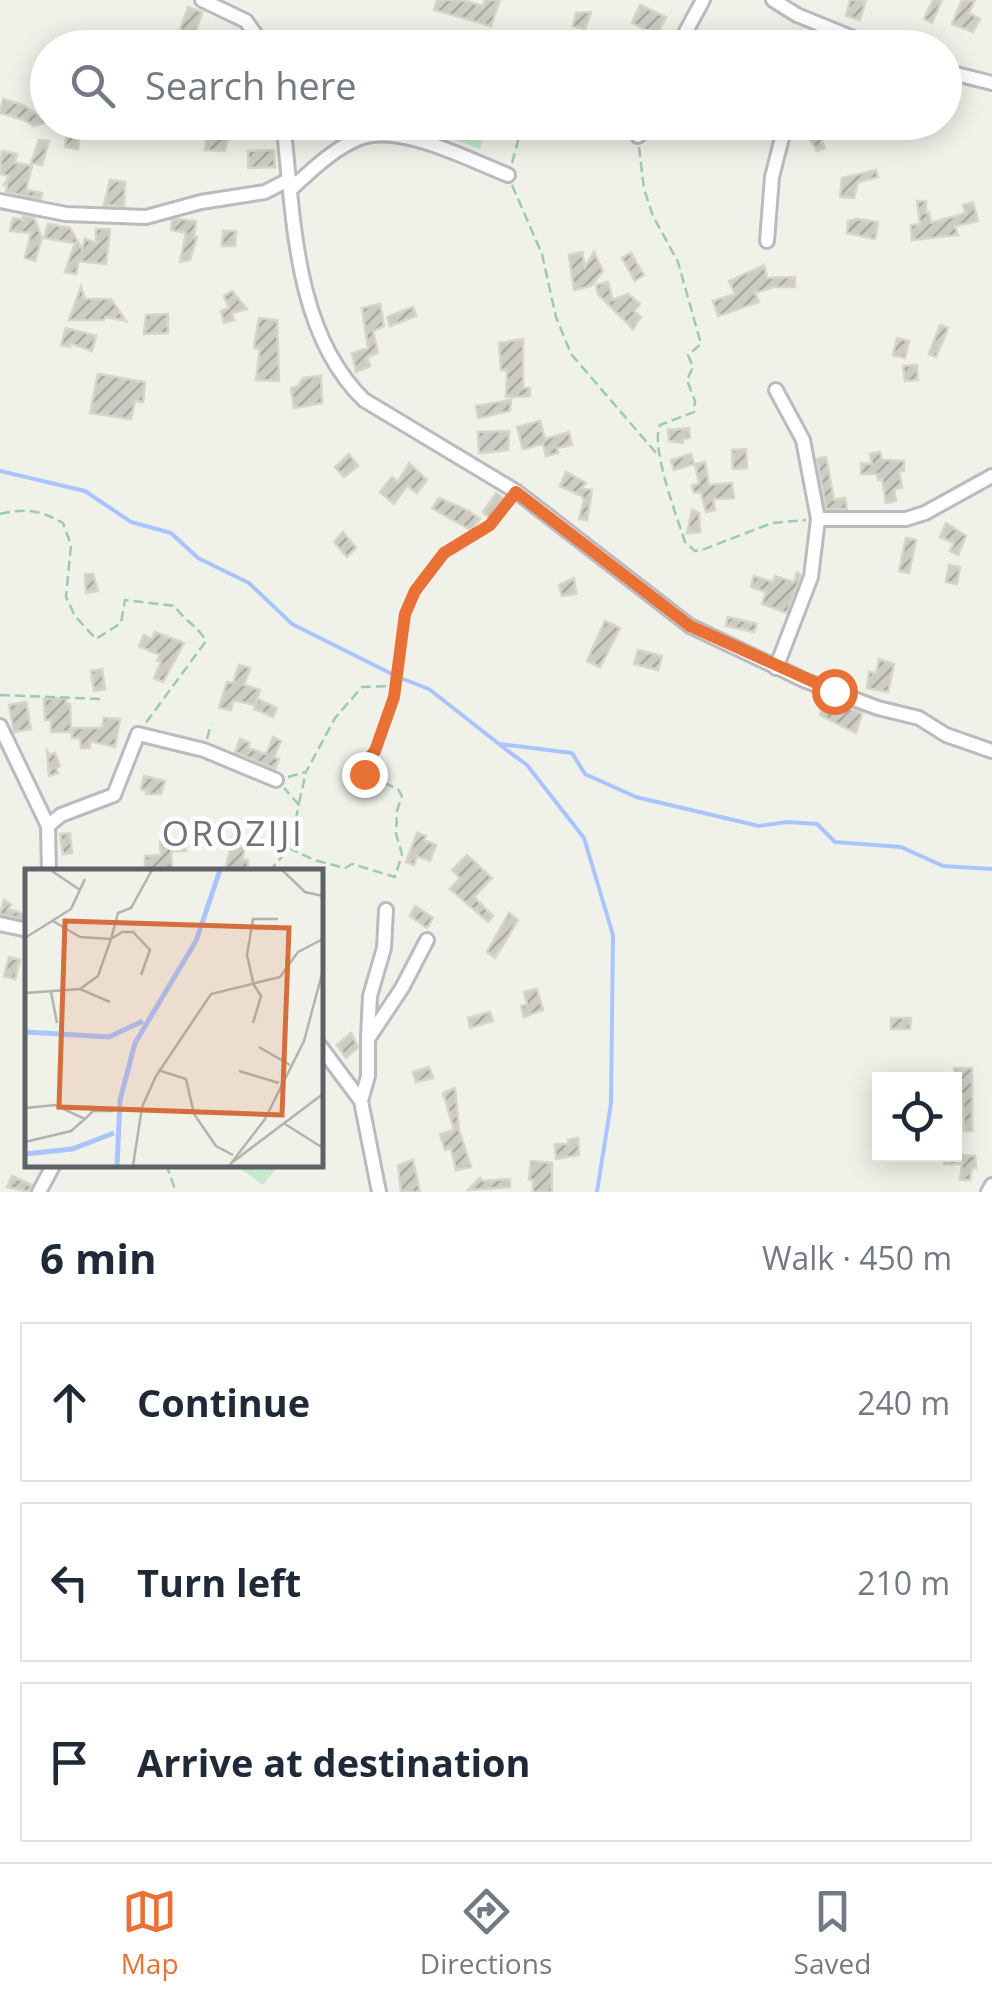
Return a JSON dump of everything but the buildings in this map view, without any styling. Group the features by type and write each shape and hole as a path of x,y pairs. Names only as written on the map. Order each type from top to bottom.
{"street":[{"path":"202,0 246,20 253,30"},
{"path":"686,30 703,0"},
{"path":"774,0 833,30"},
{"path":"962,76 992,83"},
{"path":"284,140 312,309 330,359 344,380 378,410 516,492 678,618 776,668 878,708 919,718 946,734 992,751"},
{"path":"0,201 66,214 151,217 290,184 358,140"},
{"path":"414,140 508,175"},
{"path":"768,240 774,162 781,140"},
{"path":"776,390 803,440 818,519 810,577 776,668"},
{"path":"818,519 906,519 925,513 992,476"},
{"path":"0,726 48,826 49,869"},
{"path":"48,826 62,814 114,795 138,734 204,750 276,780"},
{"path":"361,1101 368,1076 370,996 384,948 386,910"},
{"path":"0,924 25,929"},
{"path":"368,1039 402,988 427,940"},
{"path":"322,1049 361,1101 378,1192"},
{"path":"39,1192 52,1167"},
{"path":"988,1192 992,1185"}],"path":[{"path":"518,140 508,175 542,254 556,317 572,354 658,456"},
{"path":"641,140 644,189 678,262 702,344 688,355 694,367 686,380 695,400 694,412 660,426 655,436 685,542 695,551 772,522 818,519"},
{"path":"289,848 314,860 345,868 352,864 395,877 402,854 396,834 396,811 402,796 398,790 364,774 364,764 375,751 394,697 405,614 415,591 444,553 490,525 516,492"},
{"path":"0,514 23,508 42,511 63,523 71,545 66,597 75,616 96,639 121,623 125,600 174,606 184,621 200,630 206,642 138,734"},
{"path":"272,869 289,848 306,772 335,718 362,688 394,686"},
{"path":"0,696 103,699"},
{"path":"204,750 211,724"},
{"path":"299,804 276,780 306,772"},
{"path":"167,1167 176,1192"}],"green space":[{"path":"456,140 482,140 480,149"},
{"path":"238,1167 277,1167 263,1185"}],"waterway":[{"path":"0,471 85,491 131,522 171,533 198,558 249,583 292,624 429,689 499,744 572,753 585,774 636,797 759,826 787,822 817,824 835,842 901,847 943,866 992,869"},
{"path":"500,745 527,765 584,838 613,935 611,1103 597,1192"}],"district":[{"name":"OROZIJI","path":"233,832"}],"route":[{"path":"364,774 364,764 375,751 394,697 405,614 415,591 444,553 490,525 516,492 690,626 834,691"}]}
